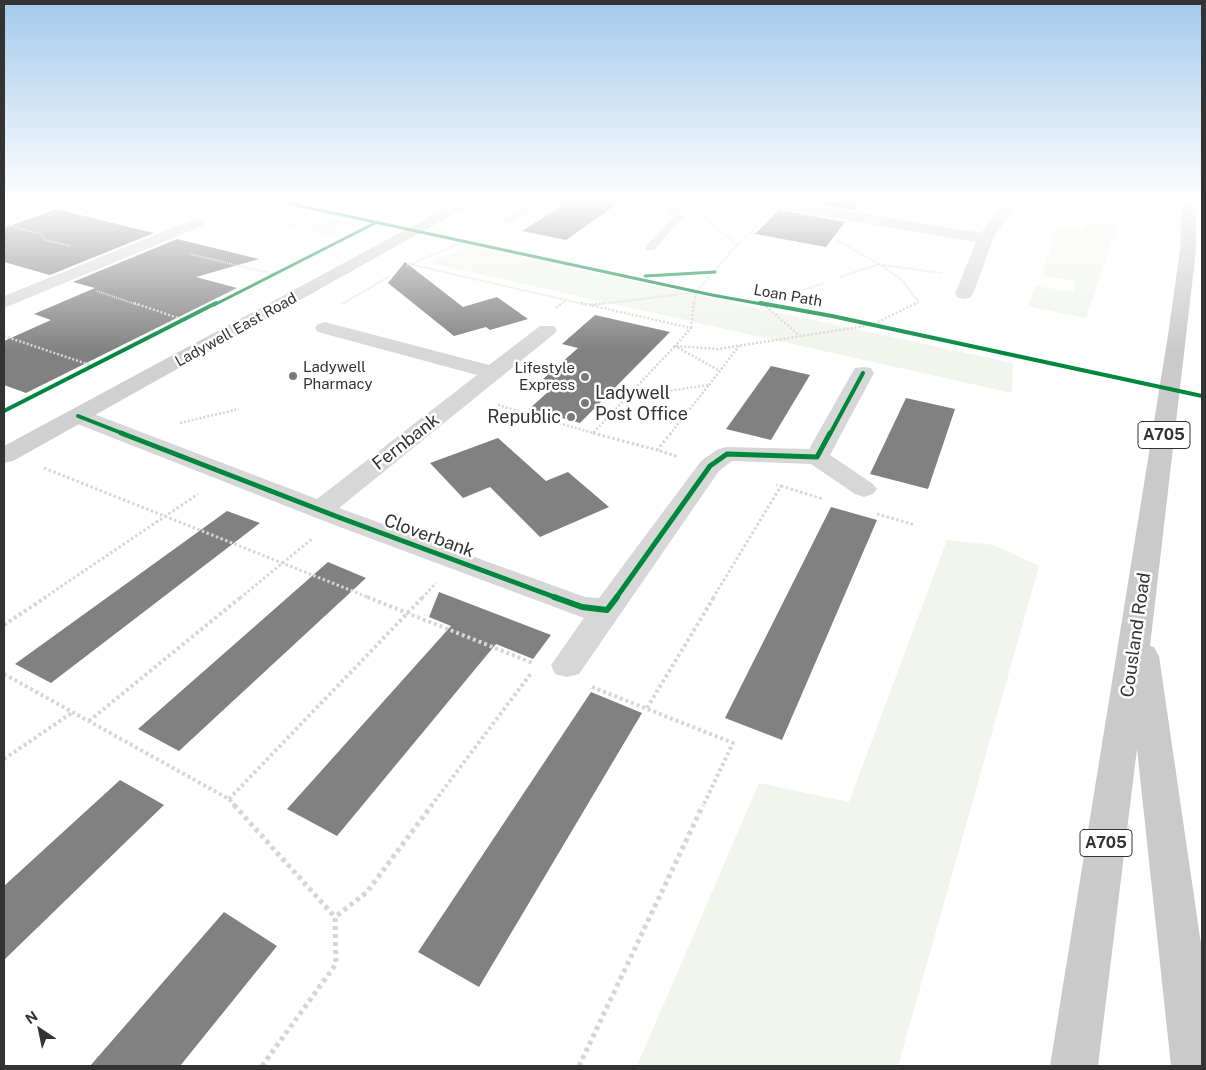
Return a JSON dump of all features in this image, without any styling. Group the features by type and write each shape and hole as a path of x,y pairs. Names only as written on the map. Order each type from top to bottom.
{"main road":[{"name":"Cousland Road","path":"1074,1066 1138,620 1188,252"},
{"path":"1138,620 1195,1066"}],"street":[{"path":"4,303 128,252"},
{"name":"Ladywell East Road","path":"4,456 377,252"},
{"path":"964,294 981,252"},
{"path":"325,328 493,373"},
{"name":"Fernbank","path":"329,513 465,395 547,330"},
{"path":"817,457 863,373"},
{"name":"Cloverbank","path":"78,416 329,513 582,607 607,610"},
{"path":"563,671 710,466 727,454 817,457 864,489"}],"path":[{"path":"91,252 114,258"},
{"path":"184,252 274,274"},
{"path":"593,433 691,328 696,292 731,252"},
{"path":"675,346 718,349 872,325 919,302 901,279 856,252"},
{"path":"840,277 878,264 971,276"},
{"path":"266,278 282,270"},
{"path":"706,272 715,272"},
{"path":"61,280 184,320"},
{"path":"763,304 824,283"},
{"path":"677,288 704,293"},
{"path":"588,305 696,292"},
{"path":"547,330 538,323 566,300 691,328"},
{"path":"763,304 801,336"},
{"path":"176,324 192,316"},
{"path":"856,322 881,327"},
{"path":"4,336 93,366"},
{"path":"675,346 720,371"},
{"path":"657,450 740,346"},
{"path":"84,371 101,362"},
{"path":"627,397 709,385"},
{"path":"465,395 710,466"},
{"path":"39,466 407,613 563,671 732,743 579,1066"},
{"path":"4,625 227,474"},
{"path":"647,708 781,486 772,484"},
{"path":"89,721 282,563 329,513"},
{"path":"229,800 457,560"},
{"path":"335,916 367,892 563,671"},
{"path":"4,674 229,800 335,916 336,964 262,1066"},
{"path":"4,759 73,712"}],"shaded area":[{"path":"455,252 497,252 1013,363 1012,393 430,263"},
{"path":"1050,252 1108,252 1086,318 1028,306 1036,286 1073,292 1076,281 1042,276"},
{"path":"947,540 994,545 1039,566 898,1066 637,1066 759,783 849,802"}],"building":[{"path":"4,252 107,252 50,275 4,262"},
{"path":"146,252 230,252 259,259 196,277 237,288 26,393 4,385 4,341 51,320 34,314 95,288 73,282"},
{"path":"405,262 463,307 497,297 528,319 490,330 486,327 454,336 388,283"},
{"path":"595,315 670,332 580,423 529,409 558,383 543,379 578,348 562,344"},
{"path":"771,366 810,375 771,440 726,429"},
{"path":"906,398 955,409 928,489 870,474"},
{"path":"498,438 546,481 568,472 609,507 540,537 490,487 463,498 430,463"},
{"path":"831,507 877,520 782,740 725,718"},
{"path":"227,511 260,523 51,683 15,664"},
{"path":"328,562 366,578 179,751 138,729"},
{"path":"439,592 551,635 533,659 496,644 337,836 287,809 451,626 429,617"},
{"path":"591,692 642,713 479,987 418,952"},
{"path":"120,780 164,805 4,960 4,886"},
{"path":"224,912 277,946 180,1066 90,1066"}],"cycle path":[{"path":"4,411 318,252"},
{"name":"Loan Path","path":"513,252 712,295 832,316 1202,396"},
{"path":"645,276 715,272"},
{"path":"78,416 338,517 582,607 607,610 710,466 727,454 817,457 863,373"}],"place":[{"name":"Ladywell Pharmacy","path":"293,376"},
{"name":"Lifestyle Express","path":"585,377"},
{"name":"Ladywell Post Office","path":"585,403"},
{"name":"Republic","path":"571,417"}]}
